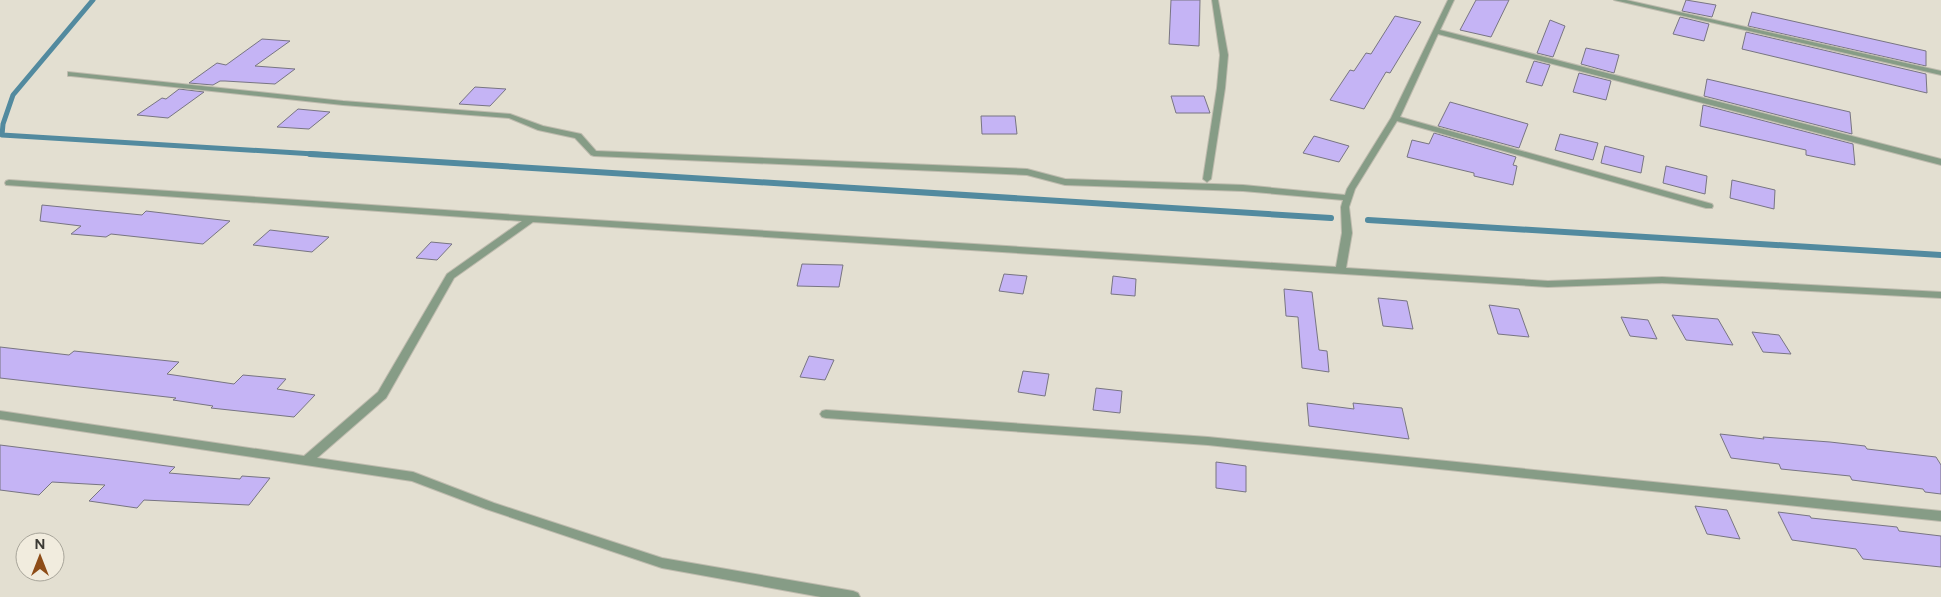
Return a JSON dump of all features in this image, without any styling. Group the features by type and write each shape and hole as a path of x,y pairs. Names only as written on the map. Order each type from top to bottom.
{"street":[{"path":"1207,179 1221,88 1224,55 1215,0"},
{"path":"1341,269 1347,233 1345,207 1351,189 1395,118 1451,0"},
{"path":"1617,0 1941,73"},
{"path":"1436,31 1941,162"},
{"path":"71,74 343,103 510,116 541,128 578,136 594,153 1027,172 1065,182 1243,188 1348,198"},
{"path":"1395,118 1709,206"},
{"path":"9,183 531,219 1341,269 1548,284 1662,280 1941,294"},
{"path":"306,461 382,395 450,276 531,219"},
{"path":"826,414 1208,441 1941,516"},
{"path":"0,415 413,478 662,564 853,597"}],"building":[{"path":"1171,0 1200,0 1199,46 1169,44"},
{"path":"1476,0 1509,0 1491,37 1460,30"},
{"path":"1686,0 1716,5 1712,17 1682,11"},
{"path":"1752,12 1926,51 1926,66 1748,26"},
{"path":"1395,16 1421,22 1390,73 1386,72 1364,109 1330,100 1350,70 1354,71 1366,53 1371,54"},
{"path":"1680,17 1709,24 1704,41 1673,34"},
{"path":"1550,20 1565,26 1553,57 1537,53"},
{"path":"1746,32 1926,74 1927,93 1742,49"},
{"path":"262,39 290,41 255,66 295,69 275,84 225,81 220,81 213,85 189,83 217,63 226,65"},
{"path":"1586,48 1619,55 1614,73 1581,64"},
{"path":"1534,61 1550,65 1542,86 1526,82"},
{"path":"1579,73 1611,81 1606,100 1573,92"},
{"path":"1707,79 1850,112 1852,134 1704,96"},
{"path":"475,87 506,89 490,106 459,104"},
{"path":"179,89 204,92 168,118 137,115 162,98 166,99"},
{"path":"1171,96 1204,96 1210,113 1176,113"},
{"path":"1450,102 1528,124 1519,148 1438,126"},
{"path":"1703,105 1853,144 1855,165 1806,155 1806,150 1700,126"},
{"path":"298,109 330,112 309,129 277,127"},
{"path":"981,116 1015,116 1017,134 982,134"},
{"path":"1434,133 1516,157 1513,165 1517,166 1513,185 1474,176 1474,173 1407,157 1412,140 1429,144"},
{"path":"1560,134 1598,143 1593,160 1555,150"},
{"path":"1314,136 1349,146 1339,162 1303,153"},
{"path":"1605,146 1644,156 1641,173 1601,163"},
{"path":"1666,166 1707,176 1705,194 1663,183"},
{"path":"1732,180 1775,190 1774,209 1730,198"},
{"path":"42,205 142,215 146,211 230,221 203,244 111,234 106,237 71,234 81,226 40,221"},
{"path":"270,230 329,237 312,252 253,245"},
{"path":"431,242 452,244 437,260 416,258"},
{"path":"802,264 843,265 839,287 797,286"},
{"path":"1004,274 1027,276 1023,294 999,291"},
{"path":"1113,276 1136,279 1135,296 1111,294"},
{"path":"1284,289 1312,292 1319,350 1327,351 1329,372 1302,368 1298,317 1286,316"},
{"path":"1378,298 1407,301 1413,329 1383,326"},
{"path":"1489,305 1519,309 1529,337 1498,334"},
{"path":"1672,315 1718,319 1733,345 1686,340"},
{"path":"1621,317 1648,320 1657,339 1630,336"},
{"path":"1752,332 1779,335 1791,354 1763,352"},
{"path":"0,347 69,355 74,351 179,362 167,374 234,384 243,375 286,379 277,389 315,395 294,417 211,408 213,406 173,400 176,398 0,378"},
{"path":"809,356 834,360 825,380 800,377"},
{"path":"1023,371 1049,374 1045,396 1018,392"},
{"path":"1096,388 1122,391 1120,413 1093,410"},
{"path":"1307,403 1354,409 1353,403 1402,408 1409,439 1309,426"},
{"path":"1720,434 1764,439 1763,437 1830,442 1865,446 1867,449 1936,457 1941,465 1941,494 1925,492 1923,489 1852,480 1850,476 1781,469 1779,464 1731,458"},
{"path":"0,445 175,467 169,473 240,479 242,476 270,478 249,505 144,500 137,508 89,501 105,485 52,482 39,495 0,490"},
{"path":"1216,462 1246,466 1246,492 1216,488"},
{"path":"1695,506 1727,510 1740,539 1707,534"},
{"path":"1778,512 1810,516 1811,518 1897,527 1899,531 1941,536 1941,567 1863,559 1856,549 1792,540"}],"waterway":[{"path":"93,0 13,95 3,124 2,135 330,155"},
{"path":"310,154 1331,218"},
{"path":"1368,220 1941,255"}]}
